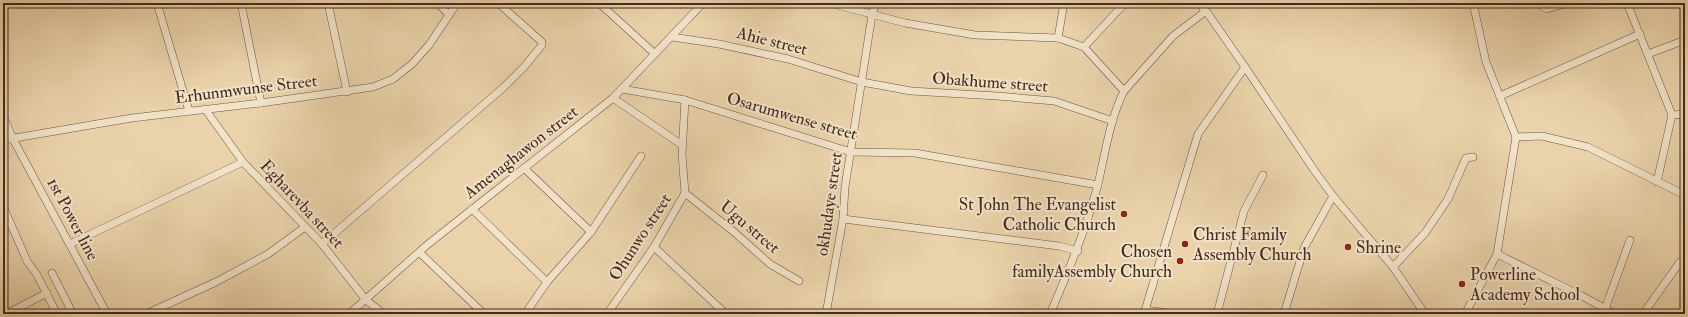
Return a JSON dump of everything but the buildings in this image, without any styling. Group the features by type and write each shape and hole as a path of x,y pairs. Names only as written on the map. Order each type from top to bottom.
{"street":[{"path":"3,5 9,3"},
{"path":"157,3 189,111"},
{"path":"241,3 261,103"},
{"path":"328,3 347,92"},
{"path":"438,3 449,15"},
{"name":"Erhunmwunse Street","path":"3,140 132,118 347,92 373,87 393,79 412,64 429,45 457,3"},
{"path":"322,244 504,87 524,67 542,45 542,42 498,3"},
{"path":"599,3 655,54"},
{"name":"Amenaghawon street","path":"349,314 419,252 613,98 703,3"},
{"path":"830,3 905,23 975,35 1058,38 1084,47 1124,91"},
{"name":"okhudaye street","path":"826,314 843,219 845,187 872,15 876,3"},
{"path":"1058,38 1064,3"},
{"path":"1084,47 1125,3"},
{"path":"1198,3 1206,11 1245,67 1314,170 1333,196 1393,267 1425,314"},
{"path":"1465,314 1497,254 1516,137 1486,62 1473,3"},
{"path":"1541,3 1543,7 1547,9 1568,3"},
{"path":"1627,3 1672,115 1657,182"},
{"path":"1050,314 1078,251 1098,185 1113,120 1124,91 1173,36 1206,11"},
{"path":"1500,96 1640,34"},
{"name":"Ahie street","path":"672,37 719,44 788,59 862,82"},
{"path":"1648,54 1685,40"},
{"path":"1175,314 1144,312 1198,134 1245,67"},
{"name":"Obakhume street","path":"862,82 911,91 1054,101 1113,120"},
{"name":"Osarumwense street","path":"622,89 685,100 851,152 915,153 1098,185"},
{"path":"613,98 682,145"},
{"name":"Ohunwo street","path":"610,313 654,247 685,194 682,145 685,100"},
{"name":"Egharevba street","path":"204,109 243,162 322,244 366,300 384,314"},
{"path":"1672,115 1685,114"},
{"name":"1st Power line","path":"3,116 13,139 107,314"},
{"path":"1516,137 1542,136 1588,147 1685,195"},
{"path":"525,314 548,282 591,232 641,156"},
{"path":"1393,267 1425,233 1448,199 1466,158 1473,157"},
{"path":"70,244 243,162"},
{"path":"524,168 591,232"},
{"path":"1217,314 1244,211 1263,175"},
{"name":"Ugu street","path":"685,194 734,232 770,264 799,281"},
{"path":"1284,314 1304,248 1333,196"},
{"path":"3,206 27,261 47,293 57,314"},
{"path":"472,209 548,282"},
{"path":"843,219 1059,246 1078,251"},
{"path":"146,314 216,282 268,254 305,227"},
{"path":"1605,309 1630,240"},
{"path":"654,247 726,314"},
{"path":"419,252 484,314"},
{"path":"1497,254 1615,314"},
{"path":"1643,314 1680,262"},
{"path":"52,273 73,314"},
{"path":"3,306 6,314 47,293"}],"place":[{"name":"St John The Evangelist Catholic Church","path":"1124,214"},
{"name":"Christ Family Assembly Church","path":"1185,244"},
{"name":"Shrine","path":"1348,247"},
{"name":"Chosen familyAssembly Church","path":"1180,261"},
{"name":"Powerline Academy School","path":"1462,284"}]}
